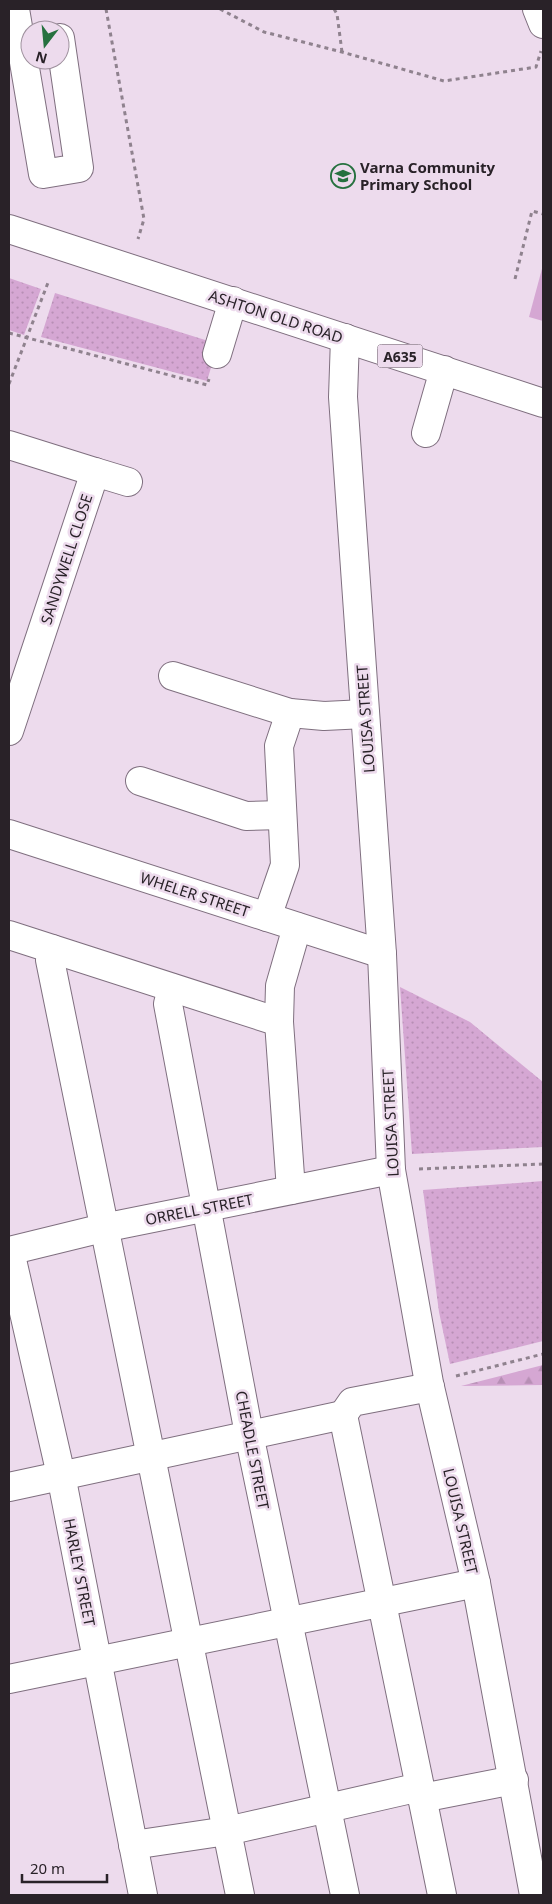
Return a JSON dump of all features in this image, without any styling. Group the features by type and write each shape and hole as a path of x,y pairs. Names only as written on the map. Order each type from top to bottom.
{"main road":[{"path":"15,9 20,38"},
{"path":"537,9 543,24"},
{"path":"25,70 43,174 79,168 65,70"},
{"name":"ASHTON OLD ROAD","path":"9,229 543,403"},
{"path":"217,354 233,302"},
{"name":"LOUISA STREET","path":"345,338 343,397 382,954 390,1170 429,1385 476,1584 534,1895"},
{"path":"426,433 444,370"},
{"path":"9,445 128,482"},
{"name":"SANDYWELL CLOSE","path":"9,731 95,472"},
{"path":"173,676 290,713 324,716 365,714"},
{"path":"267,917 285,865 278,746 290,713"},
{"path":"140,781 246,816 282,815"},
{"name":"WHELER STREET","path":"9,834 382,954"},
{"path":"291,1190 279,1022 280,986 297,927"},
{"path":"9,935 52,949 170,996 279,1022"},
{"path":"52,949 50,960 103,1228 240,1895"},
{"name":"CHEADLE STREET","path":"170,996 249,1434 345,1895"},
{"name":"ORRELL STREET","path":"10,1251 103,1228 390,1170"},
{"name":"HARLEY STREET","path":"10,1251 62,1475 143,1895"},
{"path":"9,1487 343,1415 352,1402 429,1385"},
{"path":"343,1415 442,1895"},
{"path":"9,1679 476,1584"},
{"path":"133,1845 227,1831 327,1809 514,1780"}],"path":[{"path":"106,9 144,219 138,239"},
{"path":"220,9 264,32 444,81 536,67 543,43"},
{"path":"334,9 337,14 342,52"},
{"path":"515,280 532,211 543,214"},
{"path":"9,384 49,280"},
{"path":"9,333 207,385 217,354"},
{"path":"390,1170 543,1164"},
{"path":"429,1385 543,1354"}],"green space":[{"path":"543,265 543,321 529,317"},
{"path":"9,278 41,289 24,335 9,330"},
{"path":"55,293 218,344 207,381 41,337"},
{"path":"400,987 470,1022 543,1082 543,1147 412,1154"},
{"path":"543,1181 543,1341 450,1364 439,1312 423,1190"},
{"path":"543,1365 543,1385 461,1386"}],"place":[{"name":"Varna Community Primary School","path":"343,176"}]}
